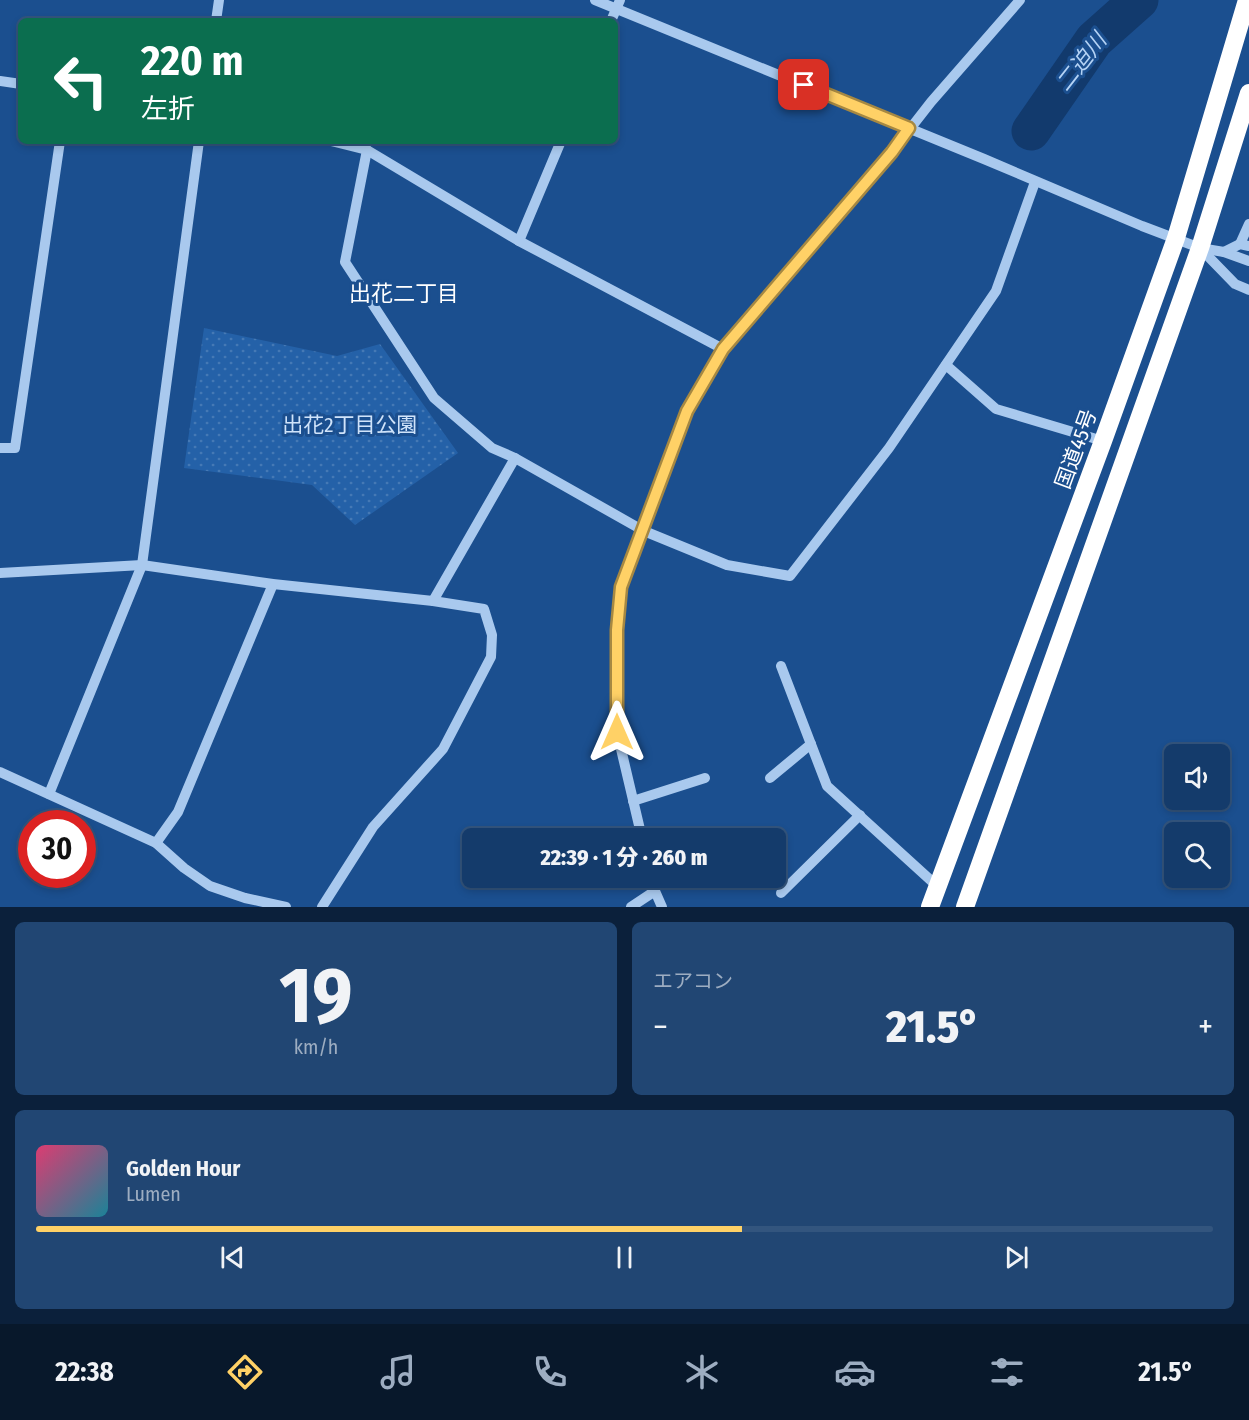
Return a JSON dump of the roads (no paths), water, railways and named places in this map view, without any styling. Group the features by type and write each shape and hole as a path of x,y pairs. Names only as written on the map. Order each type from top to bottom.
{"highway":[{"name":"国道45号","path":"930,907 1176,238 1248,0"},
{"path":"965,907 1200,248 1249,93"}],"street":[{"path":"216,18 219,0"},
{"path":"596,0 618,4 1035,182 1200,248 1224,252 1249,261"},
{"path":"640,828 617,732 617,630 621,587 644,531 687,411 723,349 1020,0"},
{"path":"612,18 618,4"},
{"path":"0,81 18,84"},
{"path":"0,448 15,448 60,144"},
{"path":"49,794 142,565 200,144"},
{"path":"343,144 367,150 519,241 723,349"},
{"path":"519,241 560,144"},
{"path":"367,150 345,262 434,398 492,448 644,531 727,565 790,576 889,448 996,291 1035,182"},
{"path":"1224,252 1244,245 1249,224"},
{"path":"1200,248 1235,284 1249,290"},
{"path":"946,365 996,409 1103,441"},
{"path":"433,601 514,458"},
{"path":"0,573 142,565 273,584 433,601 484,609 492,635 491,657 443,750 373,827 322,907"},
{"path":"156,843 178,812 273,584"},
{"path":"781,666 827,786 937,886"},
{"path":"770,778 811,744"},
{"path":"0,772 156,843 184,868 210,886 245,898 286,907"},
{"path":"633,801 705,778"},
{"path":"781,893 860,815"},
{"path":"654,888 662,907"},
{"path":"631,907 655,891"}],"waterway":[{"name":"二迫川","path":"1031,131 1094,40 1139,0"}],"district":[{"name":"出花二丁目","path":"404,293"}],"park label":[{"name":"出花2丁目公園","path":"350,425"}]}
